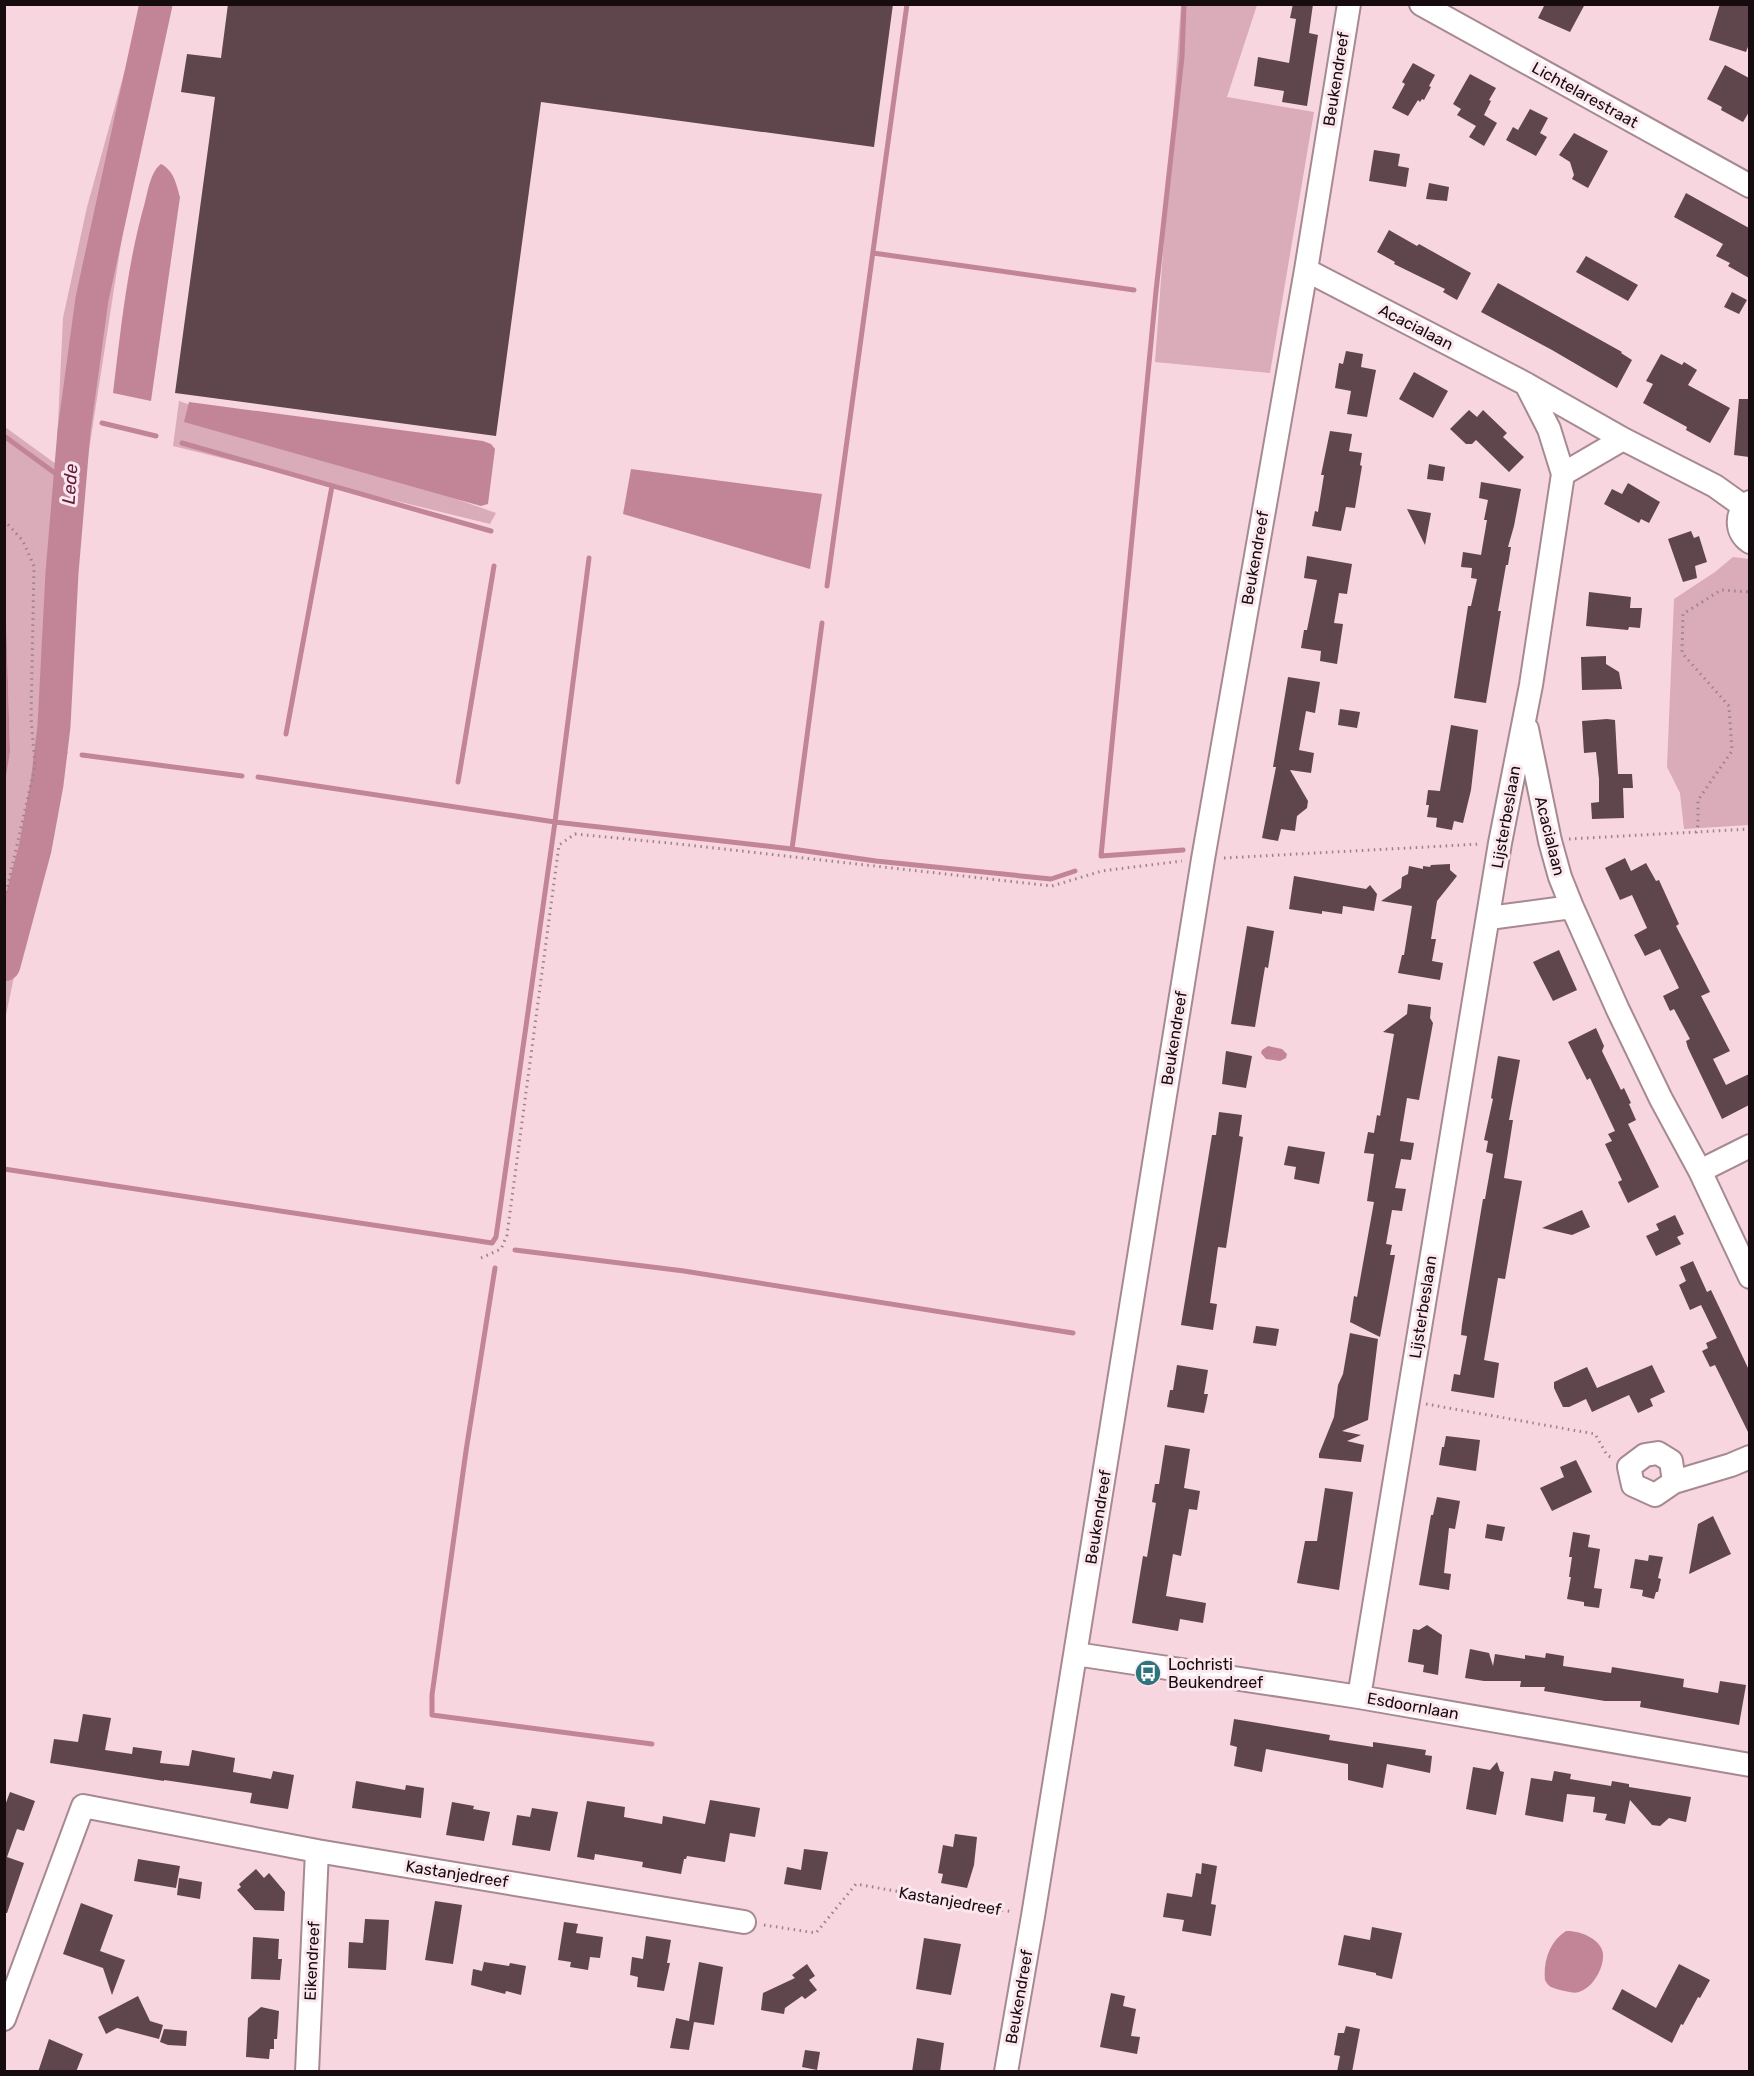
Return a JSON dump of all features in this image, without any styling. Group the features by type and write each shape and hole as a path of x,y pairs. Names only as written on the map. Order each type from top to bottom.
{"street":[{"name":"Beukendreef","path":"1006,2072 1076,1654 1203,859 1305,270 1348,4"},
{"name":"Lichtelarestraat","path":"1421,4 1749,186"},
{"name":"Acacialaan","path":"1305,270 1526,384 1623,439 1746,504 1738,516 1739,529 1749,542"},
{"name":"Acacialaan","path":"1526,384 1549,429 1563,474 1538,648 1524,715 1550,841 1572,908 1661,1099 1700,1171 1749,1277"},
{"path":"1563,474 1623,439"},
{"name":"Lijsterbeslaan","path":"1359,1696 1500,843 1524,715"},
{"path":"1489,918 1572,908"},
{"path":"1700,1171 1749,1146"},
{"path":"1674,1482 1671,1461 1658,1453 1645,1455 1629,1467 1633,1485 1655,1495 1674,1482 1731,1465 1749,1457"},
{"name":"Esdoornlaan","path":"1076,1654 1359,1696 1749,1765"},
{"name":"Kastanjedreef","path":"4,2019 83,1806 317,1851 744,1922"},
{"name":"Eikendreef","path":"307,2072 317,1851"}],"path":[{"path":"4,520 22,541 34,566 31,717 35,766 4,902"},
{"path":"1696,832 1698,800 1732,751 1729,706 1682,653 1683,614 1721,590 1749,592"},
{"path":"1550,841 1749,829"},
{"path":"482,1258 501,1249 507,1235 559,845 575,834 1052,886 1102,871 1139,865 1203,859 1500,843"},
{"path":"1407,1401 1595,1434 1607,1455 1629,1467"},
{"name":"Kastanjedreef","path":"744,1922 816,1933 856,1884 1033,1916"}],"shaded area":[{"path":"145,5 168,5 141,115 89,450 72,571 62,745 5,1020 4,782 10,752 5,578 5,427 56,464 63,318 87,207"},
{"path":"1181,5 1257,5 1227,97 1314,112 1270,373 1155,362"},
{"path":"161,164 172,174 180,197 151,401 113,393 125,297 134,249 150,181"},
{"path":"179,401 496,513 490,524 173,446"},
{"path":"189,402 483,441 491,444 495,449 488,504 481,506 184,422"},
{"path":"631,469 822,494 810,569 623,514"},
{"path":"1733,557 1749,559 1749,825 1684,829 1680,793 1667,767 1674,599"},
{"path":"5,578 10,752 4,782"},
{"path":"1268,1046 1282,1049 1287,1054 1286,1058 1280,1061 1266,1059 1261,1053"},
{"path":"1566,1931 1589,1936 1599,1944 1603,1954 1602,1965 1597,1977 1584,1990 1577,1993 1553,1988 1545,1980 1545,1966 1549,1952 1560,1935"}],"building":[{"path":"228,4 893,4 874,147 541,102 496,436 175,393 215,97 181,92 187,54 221,58"},
{"path":"1293,4 1313,4 1309,33 1318,35 1307,106 1282,102 1284,91 1254,86 1258,57 1289,63 1296,19 1290,18"},
{"path":"1545,4 1585,4 1570,32 1538,18"},
{"path":"1720,4 1749,4 1749,44 1746,52 1709,40"},
{"path":"1413,63 1435,75 1424,100 1420,102 1418,100 1408,116 1392,108 1405,84 1402,82"},
{"path":"1725,65 1749,78 1749,112 1743,122 1707,99"},
{"path":"1470,74 1496,88 1484,115 1497,123 1484,146 1469,137 1476,126 1457,115 1461,109 1453,104"},
{"path":"1530,109 1548,118 1540,133 1547,137 1536,156 1506,140 1513,127 1518,130"},
{"path":"1574,133 1608,151 1588,188 1572,179 1574,175 1570,162 1559,155"},
{"path":"1374,150 1400,154 1398,166 1409,168 1406,187 1369,181"},
{"path":"1429,183 1449,187 1447,201 1426,199"},
{"path":"1686,193 1749,228 1749,278 1728,266 1730,263 1716,256 1723,244 1674,217"},
{"path":"1389,230 1471,273 1457,300 1443,292 1445,289 1394,264 1395,262 1377,252"},
{"path":"1586,256 1638,285 1628,301 1576,272"},
{"path":"1498,283 1622,352 1632,360 1617,388 1481,312"},
{"path":"1732,292 1747,300 1739,314 1724,307"},
{"path":"1346,351 1363,354 1361,367 1376,370 1367,417 1347,414 1351,391 1335,388 1339,363 1343,364"},
{"path":"1661,354 1682,365 1684,362 1697,370 1688,385 1730,408 1710,443 1686,430 1687,427 1643,403 1653,384 1646,381"},
{"path":"1414,372 1448,391 1433,418 1399,399"},
{"path":"1739,399 1749,399 1749,457 1734,455"},
{"path":"1469,410 1477,417 1483,410 1507,433 1503,437 1524,457 1509,472 1476,440 1472,444 1466,444 1450,429"},
{"path":"1330,431 1352,434 1349,451 1362,453 1355,508 1346,507 1341,531 1312,526 1315,511 1318,512 1324,475 1321,475"},
{"path":"1429,464 1445,467 1443,481 1427,479"},
{"path":"1481,482 1521,489 1508,547 1511,547 1498,611 1501,611 1486,703 1454,698 1468,606 1471,606 1477,579 1471,578 1472,568 1461,567 1463,552 1481,555 1487,520 1484,520 1488,500 1479,498"},
{"path":"1628,483 1660,502 1649,523 1641,519 1639,523 1604,504 1612,489 1622,494"},
{"path":"1407,509 1431,513 1425,545"},
{"path":"1691,531 1694,538 1699,536 1707,562 1695,566 1697,578 1683,582 1668,539"},
{"path":"1307,556 1352,564 1347,594 1339,593 1334,623 1343,624 1337,664 1320,661 1321,651 1301,648 1317,580 1304,578"},
{"path":"1589,592 1631,597 1630,608 1642,608 1640,628 1629,627 1628,630 1586,626"},
{"path":"1606,656 1606,664 1619,672 1622,689 1582,690 1581,657"},
{"path":"1288,677 1320,682 1315,713 1306,711 1299,750 1314,753 1311,773 1290,770 1308,801 1307,808 1297,816 1295,831 1281,829 1278,841 1262,838 1276,767 1273,767"},
{"path":"1340,709 1360,712 1357,728 1338,725"},
{"path":"1615,720 1618,774 1632,774 1633,788 1623,788 1624,818 1592,819 1591,803 1599,802 1599,779 1596,752 1584,753 1582,721"},
{"path":"1451,725 1478,730 1471,790 1463,823 1454,821 1452,830 1436,827 1437,818 1427,817 1429,805 1426,805 1428,790 1440,791"},
{"path":"1625,858 1631,871 1646,863 1656,881 1659,880 1679,924 1676,926 1710,992 1701,996 1730,1051 1713,1059 1726,1085 1749,1074 1749,1105 1722,1119 1688,1048 1686,1041 1690,1039 1674,1009 1670,1011 1663,996 1679,988 1660,949 1645,956 1634,935 1647,928 1632,895 1620,900 1605,868"},
{"path":"1450,864 1450,870 1457,876 1437,901 1431,939 1436,939 1432,961 1443,963 1440,980 1398,973 1402,955 1404,955 1412,906 1381,901 1401,888 1402,877 1408,874 1409,866 1423,869 1423,866"},
{"path":"1294,876 1366,889 1370,885 1377,894 1374,911 1343,906 1342,914 1322,911 1322,914 1289,909"},
{"path":"1247,926 1274,931 1268,968 1265,967 1255,1027 1231,1024"},
{"path":"1559,950 1577,990 1553,1001 1533,962"},
{"path":"1408,1004 1431,1007 1430,1018 1433,1023 1419,1100 1407,1098 1400,1141 1414,1143 1411,1160 1401,1159 1395,1188 1406,1189 1402,1211 1392,1210 1386,1244 1392,1245 1390,1255 1395,1255 1380,1337 1350,1322 1354,1296 1357,1297 1374,1202 1367,1201 1374,1154 1364,1153 1368,1132 1374,1133 1377,1115 1380,1116 1394,1034 1383,1032 1407,1014"},
{"path":"1596,1028 1604,1046 1602,1051 1621,1090 1624,1088 1631,1103 1629,1104 1636,1120 1628,1124 1659,1187 1628,1203 1618,1182 1622,1180 1605,1144 1612,1141 1608,1134 1615,1131 1590,1078 1587,1080 1568,1042"},
{"path":"1226,1051 1252,1056 1246,1088 1222,1084"},
{"path":"1498,1056 1520,1060 1509,1120 1513,1120 1504,1178 1522,1181 1505,1279 1498,1278 1484,1360 1499,1363 1494,1398 1451,1391 1454,1374 1460,1375 1467,1336 1461,1335 1462,1325 1483,1199 1485,1199 1493,1154 1486,1152 1488,1141 1484,1140 1493,1099 1491,1098"},
{"path":"1219,1112 1242,1115 1239,1136 1243,1137 1226,1248 1218,1247 1210,1303 1217,1304 1213,1330 1181,1325 1212,1135 1216,1135"},
{"path":"1288,1146 1325,1152 1319,1184 1294,1179 1296,1167 1284,1165"},
{"path":"1582,1210 1590,1227 1572,1235 1542,1228"},
{"path":"1675,1215 1684,1234 1677,1237 1681,1244 1656,1256 1646,1236 1659,1230 1656,1224"},
{"path":"1693,1261 1707,1292 1711,1290 1749,1370 1749,1434 1715,1365 1710,1367 1702,1351 1708,1348 1706,1343 1717,1338 1701,1305 1690,1310 1679,1285 1686,1281 1680,1267"},
{"path":"1256,1326 1279,1329 1276,1346 1253,1343"},
{"path":"1350,1333 1378,1339 1368,1420 1342,1431 1361,1435 1347,1441 1364,1445 1361,1462 1319,1458 1334,1417 1338,1385 1343,1374"},
{"path":"1177,1365 1208,1370 1204,1394 1208,1394 1204,1413 1167,1407 1170,1390 1173,1390"},
{"path":"1652,1365 1665,1392 1650,1399 1653,1406 1638,1413 1629,1395 1592,1412 1586,1399 1569,1407 1563,1407 1554,1388 1554,1382 1587,1367 1597,1388"},
{"path":"1446,1436 1480,1440 1476,1471 1439,1465"},
{"path":"1165,1445 1190,1449 1184,1488 1200,1491 1197,1510 1189,1509 1181,1556 1173,1554 1166,1596 1206,1603 1203,1623 1180,1619 1178,1631 1132,1623 1143,1556 1147,1557 1156,1503 1152,1502 1155,1484 1159,1484"},
{"path":"1576,1460 1592,1492 1552,1511 1540,1488 1564,1477 1560,1467"},
{"path":"1325,1488 1353,1492 1339,1590 1297,1583 1305,1541 1317,1541"},
{"path":"1437,1497 1460,1501 1455,1529 1449,1528 1444,1573 1451,1574 1449,1590 1419,1585 1431,1515 1433,1515"},
{"path":"1713,1516 1731,1554 1689,1574 1698,1524"},
{"path":"1487,1524 1505,1527 1502,1541 1485,1538"},
{"path":"1573,1532 1590,1535 1588,1547 1600,1549 1594,1588 1602,1589 1599,1608 1584,1606 1584,1602 1567,1599 1571,1577 1569,1577 1572,1557 1569,1557"},
{"path":"1649,1555 1663,1557 1658,1578 1661,1579 1654,1599 1642,1596 1643,1590 1630,1588 1635,1559 1648,1561"},
{"path":"1427,1625 1442,1635 1438,1675 1423,1672 1424,1665 1408,1662 1413,1629 1419,1630"},
{"path":"1470,1649 1489,1653 1493,1666 1495,1654 1525,1659 1525,1655 1545,1658 1546,1653 1564,1656 1563,1666 1611,1673 1612,1667 1684,1679 1683,1687 1718,1693 1720,1681 1746,1685 1739,1725 1640,1707 1641,1701 1605,1701 1544,1691 1545,1687 1520,1687 1521,1681 1484,1681 1465,1678"},
{"path":"83,1714 111,1718 105,1750 132,1754 133,1747 162,1751 160,1763 189,1766 192,1750 235,1758 233,1772 271,1779 273,1771 294,1775 288,1809 250,1803 252,1793 50,1763 54,1739 78,1742"},
{"path":"1234,1719 1330,1735 1329,1740 1373,1747 1373,1742 1426,1750 1425,1755 1432,1756 1430,1773 1387,1764 1383,1788 1348,1780 1348,1764 1266,1749 1262,1772 1234,1766 1237,1747 1230,1745"},
{"path":"1497,1762 1500,1771 1504,1772 1496,1815 1466,1809 1473,1767 1490,1770"},
{"path":"1554,1771 1571,1774 1570,1779 1611,1786 1612,1781 1629,1784 1629,1787 1691,1797 1686,1822 1669,1818 1660,1826 1652,1825 1630,1800 1625,1824 1605,1820 1607,1814 1593,1812 1595,1797 1567,1794 1563,1822 1525,1815 1531,1778 1552,1781"},
{"path":"356,1781 405,1790 406,1785 424,1788 421,1818 352,1808"},
{"path":"10,1792 35,1801 24,1831 17,1829 7,1857 24,1863 7,1913 4,1913 4,1808"},
{"path":"710,1800 760,1808 755,1837 730,1833 725,1862 687,1856 684,1859 681,1874 642,1867 643,1862 595,1854 594,1860 577,1857 587,1801 625,1807 624,1817 662,1824 663,1816 705,1824"},
{"path":"452,1802 490,1812 484,1841 446,1835"},
{"path":"532,1808 558,1812 550,1851 512,1845 517,1815 530,1817"},
{"path":"955,1834 977,1837 974,1865 967,1888 941,1883 943,1874 938,1873 943,1845 953,1847"},
{"path":"804,1849 828,1852 821,1890 784,1884 787,1867 801,1870"},
{"path":"138,1859 180,1866 176,1888 134,1881"},
{"path":"1202,1863 1217,1866 1211,1904 1216,1905 1211,1936 1182,1931 1184,1920 1163,1917 1167,1893 1192,1897 1196,1873 1201,1874"},
{"path":"256,1869 264,1878 269,1873 285,1892 284,1911 255,1910 237,1890 241,1887 239,1884"},
{"path":"179,1878 202,1882 200,1899 177,1895"},
{"path":"435,1901 462,1905 453,1964 425,1960"},
{"path":"81,1903 113,1915 100,1951 125,1960 112,1995 103,1968 63,1954"},
{"path":"365,1919 389,1920 386,1970 348,1968 349,1942 363,1943"},
{"path":"564,1922 578,1924 576,1933 603,1937 600,1958 590,1957 588,1970 570,1967 571,1962 558,1960"},
{"path":"1372,1927 1402,1933 1392,1979 1338,1965 1344,1935 1370,1940"},
{"path":"646,1936 671,1940 667,1963 670,1963 664,1991 637,1987 638,1977 630,1975 632,1957 643,1959"},
{"path":"253,1937 279,1939 278,1959 282,1959 280,1980 251,1979"},
{"path":"924,1938 961,1944 951,1995 916,1989"},
{"path":"484,1962 526,1966 521,1995 506,1991 505,1994 471,1985 473,1969 482,1971"},
{"path":"699,1962 723,1967 714,2025 694,2022 689,2050 670,2048 676,2018 689,2021"},
{"path":"807,1964 815,1976 809,1980 817,1990 805,1999 802,1996 785,2008 784,2014 761,2010 763,1993 795,1978 792,1975"},
{"path":"1679,1964 1710,1980 1683,2025 1681,2024 1672,2043 1612,2009 1622,1989 1656,2008"},
{"path":"1111,1993 1125,1996 1123,2006 1136,2009 1131,2036 1140,2037 1137,2054 1100,2047"},
{"path":"138,1996 150,2021 163,2025 159,2039 117,2028 106,2034 98,2017"},
{"path":"261,2007 279,2011 277,2039 274,2039 274,2049 270,2049 269,2059 246,2057 248,2018"},
{"path":"1346,2026 1360,2029 1352,2072 1337,2072 1340,2056 1334,2055 1338,2033 1344,2033"},
{"path":"164,2029 187,2031 186,2046 160,2042"},
{"path":"917,2038 944,2043 940,2072 912,2072"},
{"path":"49,2039 83,2054 76,2072 38,2072"},
{"path":"805,2050 820,2052 817,2070 802,2067"}],"waterway":[{"name":"Lede","path":"4,965 35,849 47,784 54,726 62,573 74,431 92,299 156,4"},
{"path":"827,586 907,4"},
{"path":"1183,850 1101,856 1156,291 1182,57 1184,4"},
{"path":"873,253 1134,290"},
{"path":"102,423 156,436"},
{"path":"4,436 70,484"},
{"path":"182,443 491,531"},
{"path":"286,734 332,486"},
{"path":"4,1169 492,1243 496,1237 555,822 589,558"},
{"path":"458,782 494,566"},
{"path":"792,849 822,623"},
{"path":"51,750 65,753"},
{"path":"82,755 242,776"},
{"path":"258,777 555,822 876,861 1051,879 1075,871"},
{"path":"515,1250 684,1271 1073,1333"},
{"path":"495,1268 466,1451 432,1695 432,1715 652,1744"}],"place":[{"name":"Lochristi Beukendreef","path":"1148,1673"}]}
